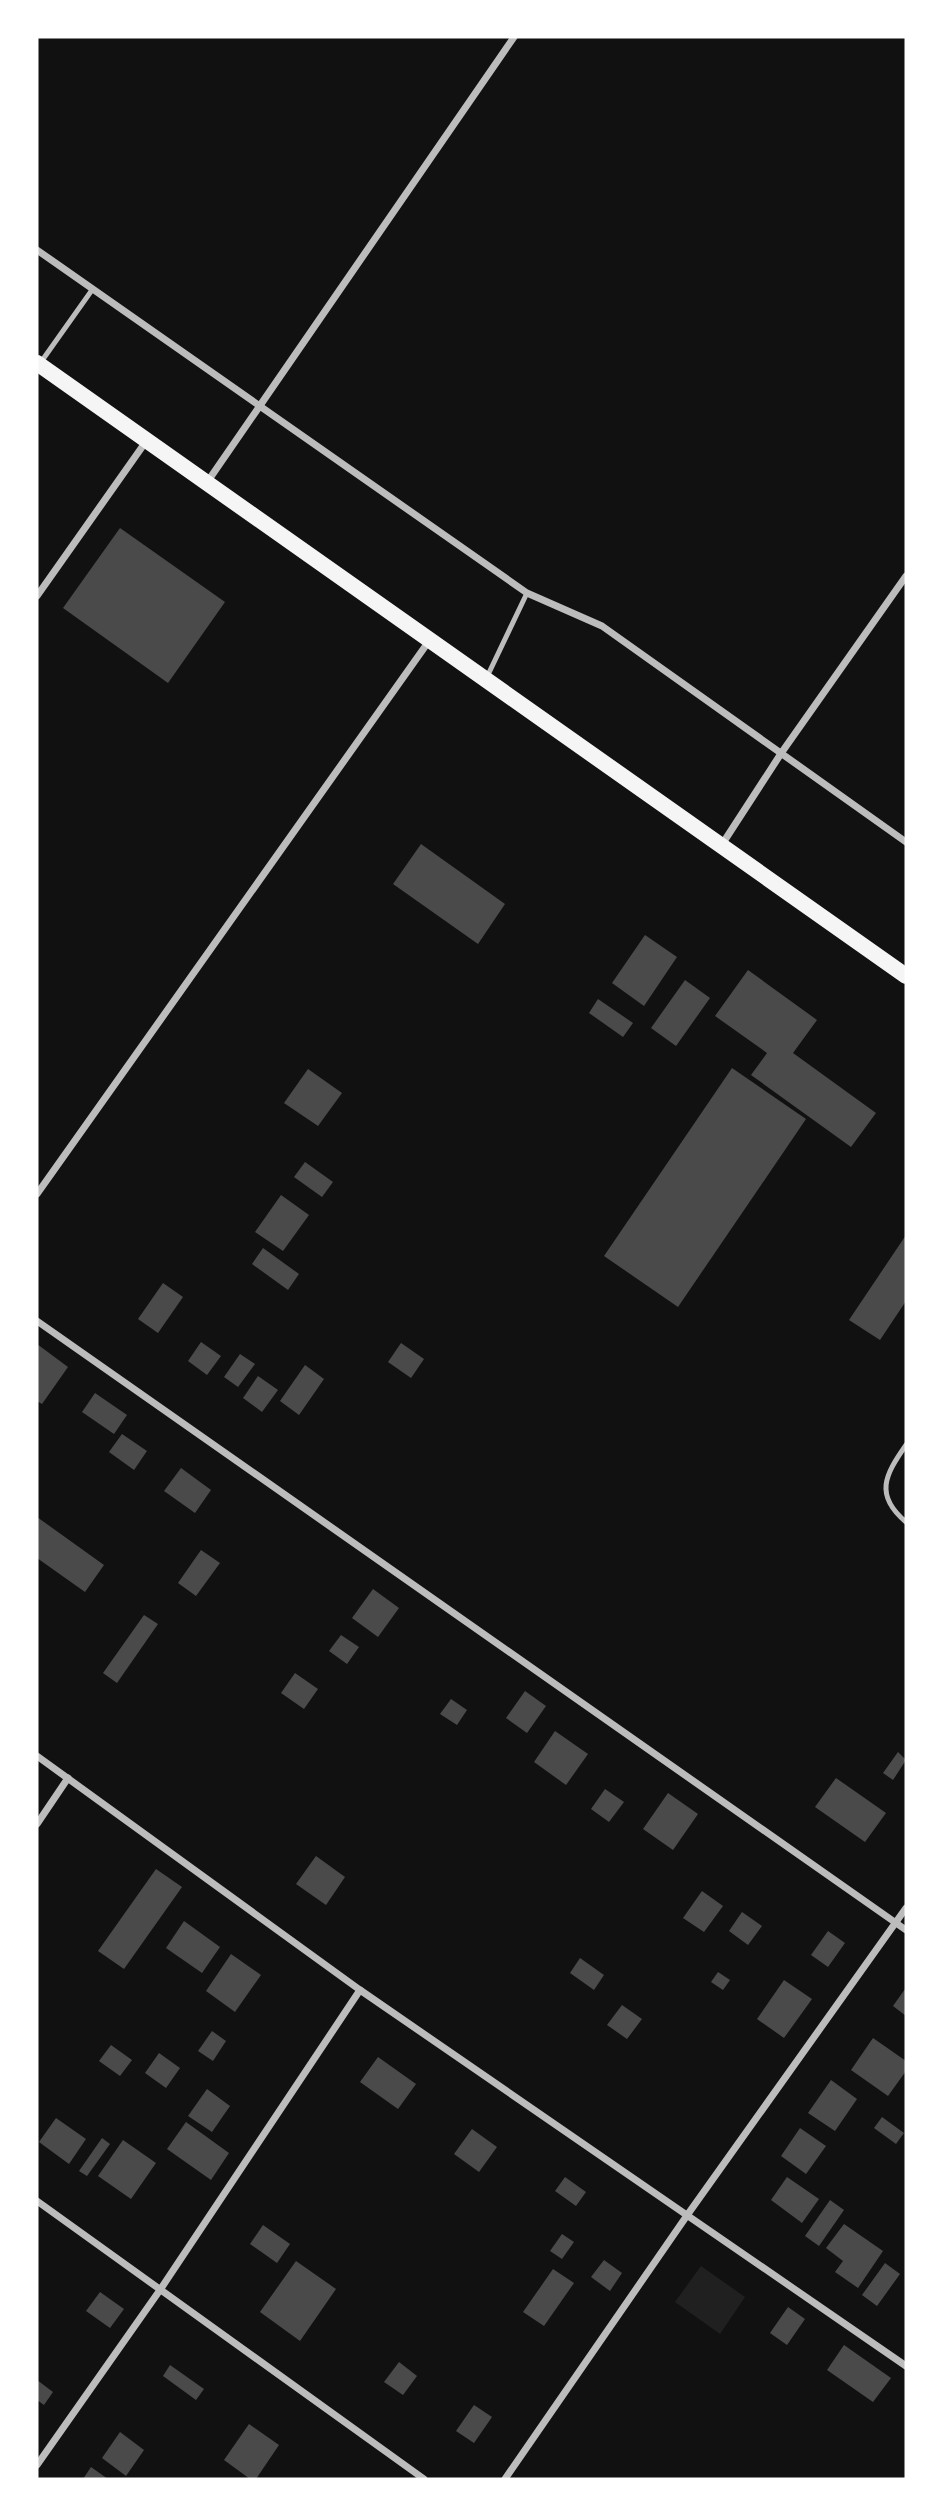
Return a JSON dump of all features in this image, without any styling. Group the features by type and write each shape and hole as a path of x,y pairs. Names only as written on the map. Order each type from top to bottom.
{"highway":[{"path":"38,364 208,481 485,681 906,976"}],"street":[{"path":"208,481 514,37"},
{"path":"37,250 527,593 602,626 906,842"},
{"path":"37,596 147,440"},
{"path":"721,846 782,752 906,576"},
{"path":"37,1194 429,641"},
{"path":"37,1321 906,1930"},
{"path":"37,1756 360,1990 906,2366"},
{"path":"37,1824 68,1778"},
{"path":"505,2479 688,2214 906,1908"},
{"path":"37,2465 160,2290 360,1990"},
{"path":"37,2201 424,2479"}],"lane":[{"path":"38,364 92,290"},
{"path":"485,681 527,593"},
{"path":"906,1445 888,1472 885,1494 895,1512 906,1522"}],"shaded area":[{"path":"701,2266 745,2297 720,2334 675,2302"}],"building":[{"path":"120,528 225,602 168,683 63,608"},
{"path":"421,844 505,904 478,944 393,884"},
{"path":"645,935 677,957 644,1006 612,983"},
{"path":"748,970 817,1020 793,1053 876,1113 851,1147 751,1075 767,1053 715,1016"},
{"path":"685,980 710,998 676,1046 651,1028"},
{"path":"598,999 633,1023 623,1037 589,1013"},
{"path":"732,1068 806,1119 678,1307 604,1256"},
{"path":"308,1069 342,1093 318,1126 284,1103"},
{"path":"305,1162 333,1182 322,1197 294,1177"},
{"path":"281,1195 309,1215 283,1251 255,1232"},
{"path":"906,1235 906,1301 880,1340 849,1320"},
{"path":"263,1248 299,1274 288,1290 252,1264"},
{"path":"163,1283 183,1297 158,1333 138,1319"},
{"path":"201,1342 221,1356 207,1375 188,1361"},
{"path":"401,1343 424,1359 411,1378 388,1362"},
{"path":"37,1344 68,1367 42,1404 37,1401"},
{"path":"240,1354 255,1364 238,1387 224,1377"},
{"path":"305,1365 324,1379 299,1415 280,1401"},
{"path":"258,1376 278,1390 262,1412 243,1398"},
{"path":"95,1393 127,1415 114,1434 82,1412"},
{"path":"122,1434 147,1451 134,1470 109,1452"},
{"path":"181,1468 211,1490 195,1513 164,1491"},
{"path":"37,1517 104,1565 85,1592 37,1558"},
{"path":"201,1550 220,1563 196,1596 178,1583"},
{"path":"373,1589 399,1608 378,1637 352,1618"},
{"path":"144,1615 158,1624 117,1683 103,1673"},
{"path":"341,1635 359,1647 347,1664 329,1651"},
{"path":"295,1673 318,1689 304,1709 281,1693"},
{"path":"525,1691 546,1706 527,1733 506,1718"},
{"path":"451,1699 467,1710 457,1725 440,1714"},
{"path":"555,1731 588,1754 566,1785 534,1762"},
{"path":"898,1752 906,1760 893,1780 883,1773"},
{"path":"836,1778 886,1813 865,1842 815,1807"},
{"path":"605,1789 624,1802 609,1822 591,1809"},
{"path":"668,1793 698,1814 673,1850 643,1829"},
{"path":"316,1856 345,1877 326,1905 296,1884"},
{"path":"156,1869 182,1887 124,1969 98,1951"},
{"path":"702,1891 723,1906 704,1932 683,1918"},
{"path":"742,1912 762,1926 748,1945 729,1931"},
{"path":"184,1921 220,1947 202,1973 166,1948"},
{"path":"828,1931 845,1943 828,1967 811,1955"},
{"path":"231,1954 261,1975 235,2012 206,1991"},
{"path":"580,1958 604,1975 594,1990 570,1973"},
{"path":"718,1972 730,1980 723,1990 711,1982"},
{"path":"784,1980 812,1999 784,2038 757,2019"},
{"path":"906,1990 906,2016 893,2006"},
{"path":"622,2005 642,2019 627,2039 607,2025"},
{"path":"212,2031 226,2041 213,2061 198,2051"},
{"path":"873,2038 906,2061 906,2071 888,2096 851,2070"},
{"path":"111,2045 132,2060 120,2076 99,2061"},
{"path":"159,2053 180,2068 166,2088 145,2073"},
{"path":"378,2057 416,2084 398,2109 360,2082"},
{"path":"831,2080 857,2099 835,2131 808,2113"},
{"path":"207,2089 230,2106 212,2132 188,2116"},
{"path":"882,2117 904,2133 896,2144 874,2128"},
{"path":"56,2118 86,2139 69,2164 39,2142"},
{"path":"186,2122 229,2153 211,2180 167,2149"},
{"path":"800,2128 826,2146 806,2174 781,2156"},
{"path":"472,2129 497,2147 479,2172 454,2154"},
{"path":"102,2138 110,2144 87,2176 79,2171"},
{"path":"123,2140 156,2163 131,2199 98,2176"},
{"path":"565,2177 586,2192 576,2206 555,2191"},
{"path":"787,2177 819,2199 802,2223 771,2200"},
{"path":"830,2200 844,2210 819,2246 805,2236"},
{"path":"844,2224 883,2251 858,2288 835,2272 843,2261 826,2248"},
{"path":"263,2225 290,2244 277,2263 250,2244"},
{"path":"562,2234 574,2242 562,2259 550,2251"},
{"path":"604,2260 622,2273 610,2291 591,2277"},
{"path":"296,2261 336,2289 300,2341 260,2312"},
{"path":"885,2263 900,2274 877,2306 862,2295"},
{"path":"553,2269 574,2283 544,2326 523,2312"},
{"path":"100,2292 124,2309 110,2328 86,2311"},
{"path":"788,2307 805,2319 787,2345 770,2333"},
{"path":"844,2345 891,2378 873,2402 827,2370"},
{"path":"399,2362 417,2376 403,2395 384,2382"},
{"path":"170,2365 204,2389 196,2400 163,2376"},
{"path":"37,2380 53,2392 44,2405 37,2400"},
{"path":"474,2405 492,2417 474,2443 456,2431"},
{"path":"249,2424 279,2445 256,2479 250,2479 224,2460"},
{"path":"120,2432 144,2450 126,2476 102,2458"},
{"path":"91,2467 108,2479 83,2479"}]}
